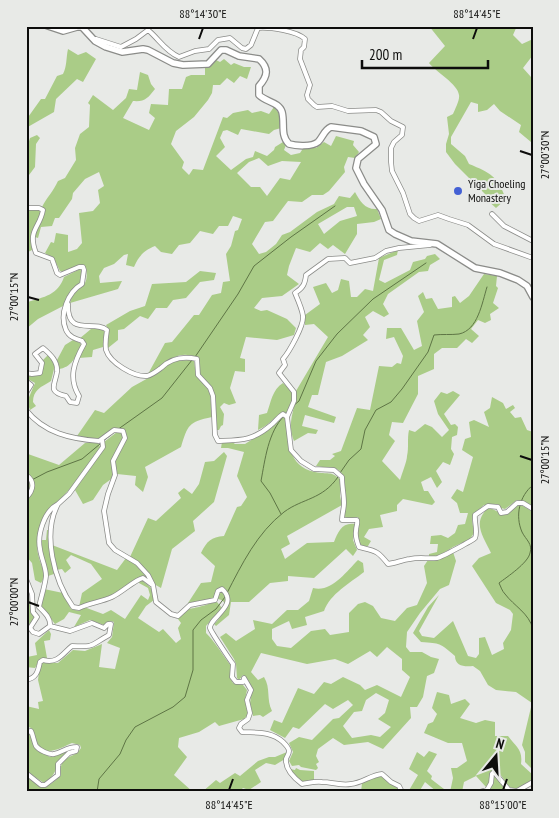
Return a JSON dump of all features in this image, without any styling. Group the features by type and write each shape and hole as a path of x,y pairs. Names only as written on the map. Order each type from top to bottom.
{"main road":[{"path":"48,26 63,31 82,27 92,38 106,47 122,52 148,50 173,63 188,66 208,64 221,50 226,50 245,58 259,59 267,67 264,80 259,86 259,95 274,103 282,112 284,137 289,144 313,145 331,127 361,131 374,137 376,144 358,159 356,168 364,184 382,210 389,230 411,241 437,244 475,268 500,273 518,280 527,286 533,297"}],"street":[{"path":"92,38 121,47 136,40 148,30 172,54 179,57 195,51 209,50 218,40 223,38 230,38 246,49 258,28 302,36 305,39 300,60 310,85 308,99 317,106 332,106 348,111 376,110 404,127 402,135 394,142 391,148 390,162 392,171 404,193 410,214 414,218 419,221 438,215 468,225 494,244 533,258"},
{"path":"26,208 39,208 43,210 33,234 36,253 52,259 57,274 60,275 82,267 82,284 74,289 65,308 64,318 66,330 71,337 82,341 84,344 76,359 72,378 74,389 79,396 76,403 70,402 66,396 58,394 54,390 53,386 57,371 55,361 50,353 43,348 35,354 42,363 40,373 26,373"},
{"path":"492,214 504,226 533,241"},
{"path":"437,244 399,248 386,251 375,258 350,263 345,258 328,260 306,276 302,289 295,293 303,316 302,324 292,347 283,359 285,365 279,373 294,392 294,401 287,417 291,450 301,461 314,469 334,470 342,477 344,504 342,520 357,520 356,539 359,547 371,549 388,564 396,564 413,558 429,559 440,557 474,540 476,533 475,515 488,506 498,507 501,513 507,512 517,503 523,503 533,509"},
{"path":"68,301 68,311 71,319 79,325 104,327 107,330 106,349 118,365 129,370 150,376 171,360 197,359 198,375 210,388 213,396 215,435 218,441 241,441 252,437 270,426 280,415 283,414 287,417"},
{"path":"26,381 31,385 26,393"},
{"path":"26,410 33,419 44,427 82,440 99,441 114,430 123,431 125,438 113,461 115,475 104,511 109,543 115,550 137,563 148,575 153,585 156,602 171,614 178,616 190,605 215,600 218,591 222,589 226,593 228,599 219,616 210,625 210,630 220,643 225,654 234,664 232,677 236,682 243,682 244,678 251,690 247,700 250,713 248,719 241,724 242,732 269,733 277,737 286,745 289,752 286,761 288,770 302,784 322,781 339,785 351,784 382,774 399,786 402,792"},
{"path":"50,626 51,622 39,607 46,576 39,547 40,535 46,517 69,494 103,447 102,439"},
{"path":"26,475 31,478 33,485 30,494 26,498"},
{"path":"58,504 52,520 51,544 55,574 73,607 79,608 113,597 138,579 143,578 153,585"},
{"path":"26,579 32,594 33,612 37,617 30,628 33,632 39,634 50,626"},
{"path":"26,680 32,679 36,675 40,662 43,660 49,661 62,658 72,646 85,648 93,646 109,635 111,624 104,628 92,622 70,631 50,626"},
{"path":"26,732 31,731 36,746 49,754 77,747 76,751 68,753 58,764 58,775 46,785 41,785 26,773"},
{"path":"480,792 487,790 494,772 509,790 517,790 533,782"}],"green space":[{"path":"429,26 517,26 513,35 522,44 533,39 533,55 523,68 531,77 533,76 533,151 531,142 519,132 521,125 500,111 494,104 487,110 478,112 478,104 471,102 451,137 451,144 465,156 469,164 488,173 500,185 506,199 496,208 446,152 449,134 447,117 453,114 459,95 451,82 429,63 445,46"},
{"path":"68,49 78,55 86,52 96,59 83,82 77,79 56,99 54,112 26,128 26,120 41,99 45,99 57,76 63,74"},
{"path":"224,59 231,65 234,63 244,67 251,67 247,79 240,76 234,83 227,78 220,85 213,85 212,93 208,100 194,117 176,131 171,144 184,162 182,168 189,175 193,169 203,170 223,117 227,118 233,113 248,110 252,113 261,111 269,114 274,107 281,116 281,128 269,134 241,129 238,135 227,130 223,131 220,138 225,147 216,156 231,170 246,159 253,157 255,151 267,156 275,147 283,142 286,145 284,150 291,155 300,153 304,147 314,146 316,148 324,142 331,146 336,136 354,141 353,145 359,152 355,158 348,157 344,167 345,172 329,191 323,195 312,195 302,202 288,201 273,221 265,222 252,244 259,254 266,252 276,244 282,235 290,232 317,212 334,204 339,196 350,198 355,192 366,206 377,209 381,219 374,222 357,224 357,234 345,254 333,245 328,249 320,243 310,252 296,248 287,275 299,284 282,296 262,298 254,308 261,311 267,310 287,319 296,328 294,335 277,340 246,337 240,358 245,359 245,372 235,371 230,388 236,403 229,405 224,403 220,407 224,414 223,425 219,430 216,430 214,395 199,374 198,358 190,355 177,356 148,374 165,343 172,342 194,315 199,315 212,295 221,293 223,282 230,281 226,254 242,219 233,216 228,226 219,226 213,234 200,231 190,243 179,245 172,254 161,252 155,246 142,254 134,267 126,265 128,254 124,255 114,264 104,268 99,276 100,283 122,281 118,289 70,303 72,297 86,281 86,268 80,265 63,272 60,271 54,259 45,253 51,242 54,243 56,233 68,235 68,252 77,249 82,243 79,213 93,211 100,203 98,190 104,186 99,172 85,179 73,193 72,199 59,218 55,218 52,226 41,227 38,238 35,237 44,209 42,207 58,181 65,178 76,160 75,148 80,134 89,127 90,105 88,103 93,95 113,110 126,98 129,89 137,90 140,72 148,75 155,89 146,99 133,101 123,118 149,130 155,118 149,113 151,104 168,105 169,89 182,89 186,77 205,75 205,68 216,60 220,62","holes":["259,158 268,166 282,161 301,162 290,180 280,178 267,196 260,187 251,187 237,173 249,162","347,207 354,207 357,216 340,221 324,234 318,224"]},
{"path":"37,135 40,138 36,144 35,167 26,179 26,151 30,138"},
{"path":"26,209 39,209 42,211 32,234 32,250 26,253"},
{"path":"398,250 397,255 384,260 379,280 385,283 410,270 413,262 425,259 427,256 435,254 440,259 430,265 428,271 419,272 388,294 383,304 389,314 384,317 373,311 365,317 370,327 363,335 368,340 342,356 326,362 318,395 312,395 308,407 336,417 334,423 305,415 302,426 318,430 316,434 308,433 294,441 291,421 296,391 328,337 314,324 305,325 305,315 320,304 313,287 326,283 332,293 338,290 341,279 349,281 351,297 357,297 365,289 373,291 379,258"},
{"path":"80,269 82,272 81,285 70,292 65,305 38,319 26,329 26,305 28,302 40,299 54,292 64,277"},
{"path":"200,271 216,273 214,280 200,282 186,298 173,300 167,308 156,308 148,319 140,316 124,329 118,330 118,340 108,348 107,338 109,331 106,325 130,311 145,306 152,284 186,282"},
{"path":"484,274 497,276 496,286 498,288 493,303 499,308 490,314 491,320 485,323 478,320 471,329 479,336 472,343 466,339 457,348 442,348 434,354 434,369 418,376 418,394 403,423 392,422 389,435 395,441 382,461 400,480 407,458 409,430 415,432 425,424 432,427 442,437 449,430 438,414 434,401 441,392 447,394 453,391 460,395 444,414 451,425 455,424 458,427 457,435 452,437 451,449 454,454 450,465 443,462 436,471 442,482 437,488 431,477 421,482 424,491 428,491 435,502 432,505 403,499 397,505 397,511 380,515 383,527 369,529 364,537 371,541 368,546 361,546 358,539 358,517 348,518 343,515 346,504 341,472 333,468 316,466 320,460 330,460 335,456 332,454 341,451 357,408 370,410 379,366 392,367 397,363 401,364 403,356 394,337 386,339 387,328 401,328 414,350 422,346 417,321 424,312 418,296 423,292 426,299 432,298 438,309 452,307 452,297 455,296 460,303 469,296"},
{"path":"91,329 101,329 105,332 103,347 93,350 92,357 78,358 85,345 79,339"},
{"path":"73,340 81,345 73,361 67,366 58,369 57,360 65,345"},
{"path":"49,354 55,365 51,381 34,394 33,402 36,406 30,410 27,402 35,383 26,378 26,374 41,373 44,366 43,360"},
{"path":"172,361 194,361 196,375 210,391 212,417 193,423 185,434 181,447 145,467 148,477 143,492 135,485 136,476 117,474 114,460 124,445 124,430 113,429 98,439 77,436 95,410 104,413 132,387"},
{"path":"283,383 293,392 293,401 286,414 283,412 258,430 259,415 267,413 274,393"},
{"path":"492,397 503,403 506,409 513,405 515,408 510,412 515,418 521,417 527,430 533,432 533,507 517,500 505,509 501,508 498,504 484,505 474,514 472,520 474,533 470,539 440,555 429,557 429,554 437,552 438,544 430,544 431,536 441,535 448,538 455,533 458,525 465,524 468,513 460,513 457,503 451,498 457,489 463,492 473,457 462,450 465,439 471,437 469,422 474,420 489,427 484,412 490,408"},
{"path":"281,417 285,418 291,451 299,464 306,469 331,474 341,480 340,496 342,505 287,536 290,544 281,549 285,559 307,543 334,542 341,528 351,524 355,524 353,540 357,550 353,556 346,549 314,578 288,576 288,581 270,583 249,602 231,602 229,615 216,626 214,624 222,614 225,606 222,600 215,599 199,603 188,603 201,583 211,582 215,566 201,553 203,549 207,543 216,537 224,536 237,507 241,506 247,497 237,476 244,452 221,448 222,442 231,441 235,444 245,444 270,428"},
{"path":"117,432 122,432 124,438 112,460 114,477 103,485 93,500 83,504 75,490 105,447 104,442"},
{"path":"85,443 98,443 101,448 73,485 49,512 40,527 37,549 45,576 41,583 35,580 32,563 26,556 26,456 28,454 59,465"},
{"path":"224,452 227,456 214,502 193,521 195,531 172,549 161,588 148,578 130,557 148,518 156,521 181,498 178,493 184,488 192,494 199,484 205,462 214,461"},
{"path":"518,505 533,512 533,770 525,762 525,752 522,745 532,703 516,692 496,690 488,685 480,671 473,666 458,664 455,656 442,646 421,642 413,633 428,607 439,595 419,631 422,636 434,638 453,621 468,656 476,658 479,654 479,638 485,637 492,655 504,649 503,643 511,630 513,614 510,610 496,603 472,566 479,558 491,553 482,535 480,524 483,514 488,508 505,515"},
{"path":"47,530 51,530 50,545 54,574 48,576 40,546 42,540 46,540"},
{"path":"52,545 117,570 126,558 136,565 151,582 143,577 138,578 130,586 113,596 79,607 82,593 102,579 91,564 71,555 66,560 71,568 65,573 62,569 56,570"},
{"path":"453,552 456,561 449,585 440,589 407,632 406,647 410,652 422,652 439,659 434,673 427,676 423,697 417,707 410,707 411,718 383,749 368,742 344,745 333,738 318,749 316,756 319,762 316,764 318,768 316,770 299,765 292,766 289,761 293,752 289,743 299,737 312,740 333,719 339,718 353,705 348,700 333,709 325,704 299,729 293,727 285,738 270,730 274,720 282,723 298,688 314,694 324,682 331,684 343,677 360,685 365,690 377,685 401,697 410,677 402,670 402,659 387,647 377,657 370,651 348,664 335,659 307,664 261,653 251,672 258,680 264,677 272,711 263,717 260,715 253,716 250,703 252,689 243,675 239,680 237,678 234,659 220,637 226,633 236,641 255,629 253,620 272,624 287,610 298,610 309,601 313,588 320,589 332,585 358,560 363,563 364,572 336,594 324,611 305,617 307,625 292,629 289,621 272,629 272,639 277,646 291,648 311,631 325,629 330,635 349,632 349,613 358,604 365,602 373,606 381,618 395,621 407,608 417,605 427,583 424,566 428,560","holes":["376,693 389,700 385,713 378,719 391,727 380,737 371,735 352,738 343,726 354,712 362,711 366,700"]},
{"path":"139,581 143,581 151,588 154,600 146,606 138,618 159,632 163,629 176,643 181,639 178,628 181,623 178,619 184,612 215,602 222,608 206,626 206,633 231,666 230,678 233,683 243,685 247,690 245,700 248,715 244,719 219,726 215,722 199,732 179,738 178,747 187,757 174,775 193,792 26,792 26,775 36,783 47,786 61,775 64,760 78,752 81,748 80,745 72,743 59,749 46,751 38,744 33,730 26,726 26,706 39,709 38,702 43,701 38,680 40,664 42,662 58,663 73,650 85,651 102,644 99,667 115,669 120,648 107,643 112,637 114,622 110,621 104,625 90,620 74,627 81,615 69,612 64,619 55,624 41,606 44,589 63,593 71,609 79,611 84,607 103,614 111,610 125,619 141,595 148,600 150,595 148,588 139,583"},
{"path":"26,584 31,610 35,618 26,628"},
{"path":"49,630 51,634 50,640 44,641 47,658 41,658 35,668 26,667 27,657 37,655 35,643"},
{"path":"437,692 449,695 451,704 465,699 470,704 460,718 476,723 485,720 495,722 495,736 508,736 520,751 521,764 533,775 533,779 519,787 511,788 497,771 493,770 490,773 489,784 486,787 476,776 464,782 462,792 450,792 453,778 451,768 457,768 467,761 462,743 448,743 424,733 428,724 433,722 437,714 432,708"},
{"path":"26,733 31,733 37,750 50,757 61,752 76,749 62,756 54,774 44,783 26,771"},
{"path":"429,751 437,754 427,771 432,776 431,779 444,789 441,792 437,792 425,782 419,792 408,792 418,775 409,769 417,752 424,757"},
{"path":"287,752 285,759 275,765 266,763 255,770 261,782 249,790 243,788 239,792 202,792 216,780 220,783 235,773 240,776 258,761"},
{"path":"296,768 314,771 314,781 302,783 295,778 290,769 295,770"},
{"path":"494,774 509,792 486,792 489,791"},
{"path":"375,777 382,777 399,789 400,792 361,792 362,783"}],"waterway":[{"path":"195,357 238,294 254,266 335,206"},
{"path":"293,406 299,401 316,361 337,334 373,299 426,263"},
{"path":"340,473 349,460 361,449 365,430 376,410 391,402 402,389 428,352 434,335 459,334 471,327 475,322 487,287"},
{"path":"117,430 162,398 192,360"},
{"path":"281,514 261,481 271,438 284,416"},
{"path":"103,441 112,434"},
{"path":"26,483 47,472 82,459 100,444"},
{"path":"227,593 258,539 274,520 291,507 325,490 338,477"},
{"path":"533,485 524,495 519,513 520,526 530,545 530,553 512,574 499,583 504,593 528,618 533,629"},
{"path":"97,792 99,779 120,754 126,740 135,727 173,707 185,697 193,670 193,630 201,620 216,609 225,597"}],"place":[{"name":"Yiga Choeling Monastery","path":"458,191"}]}
